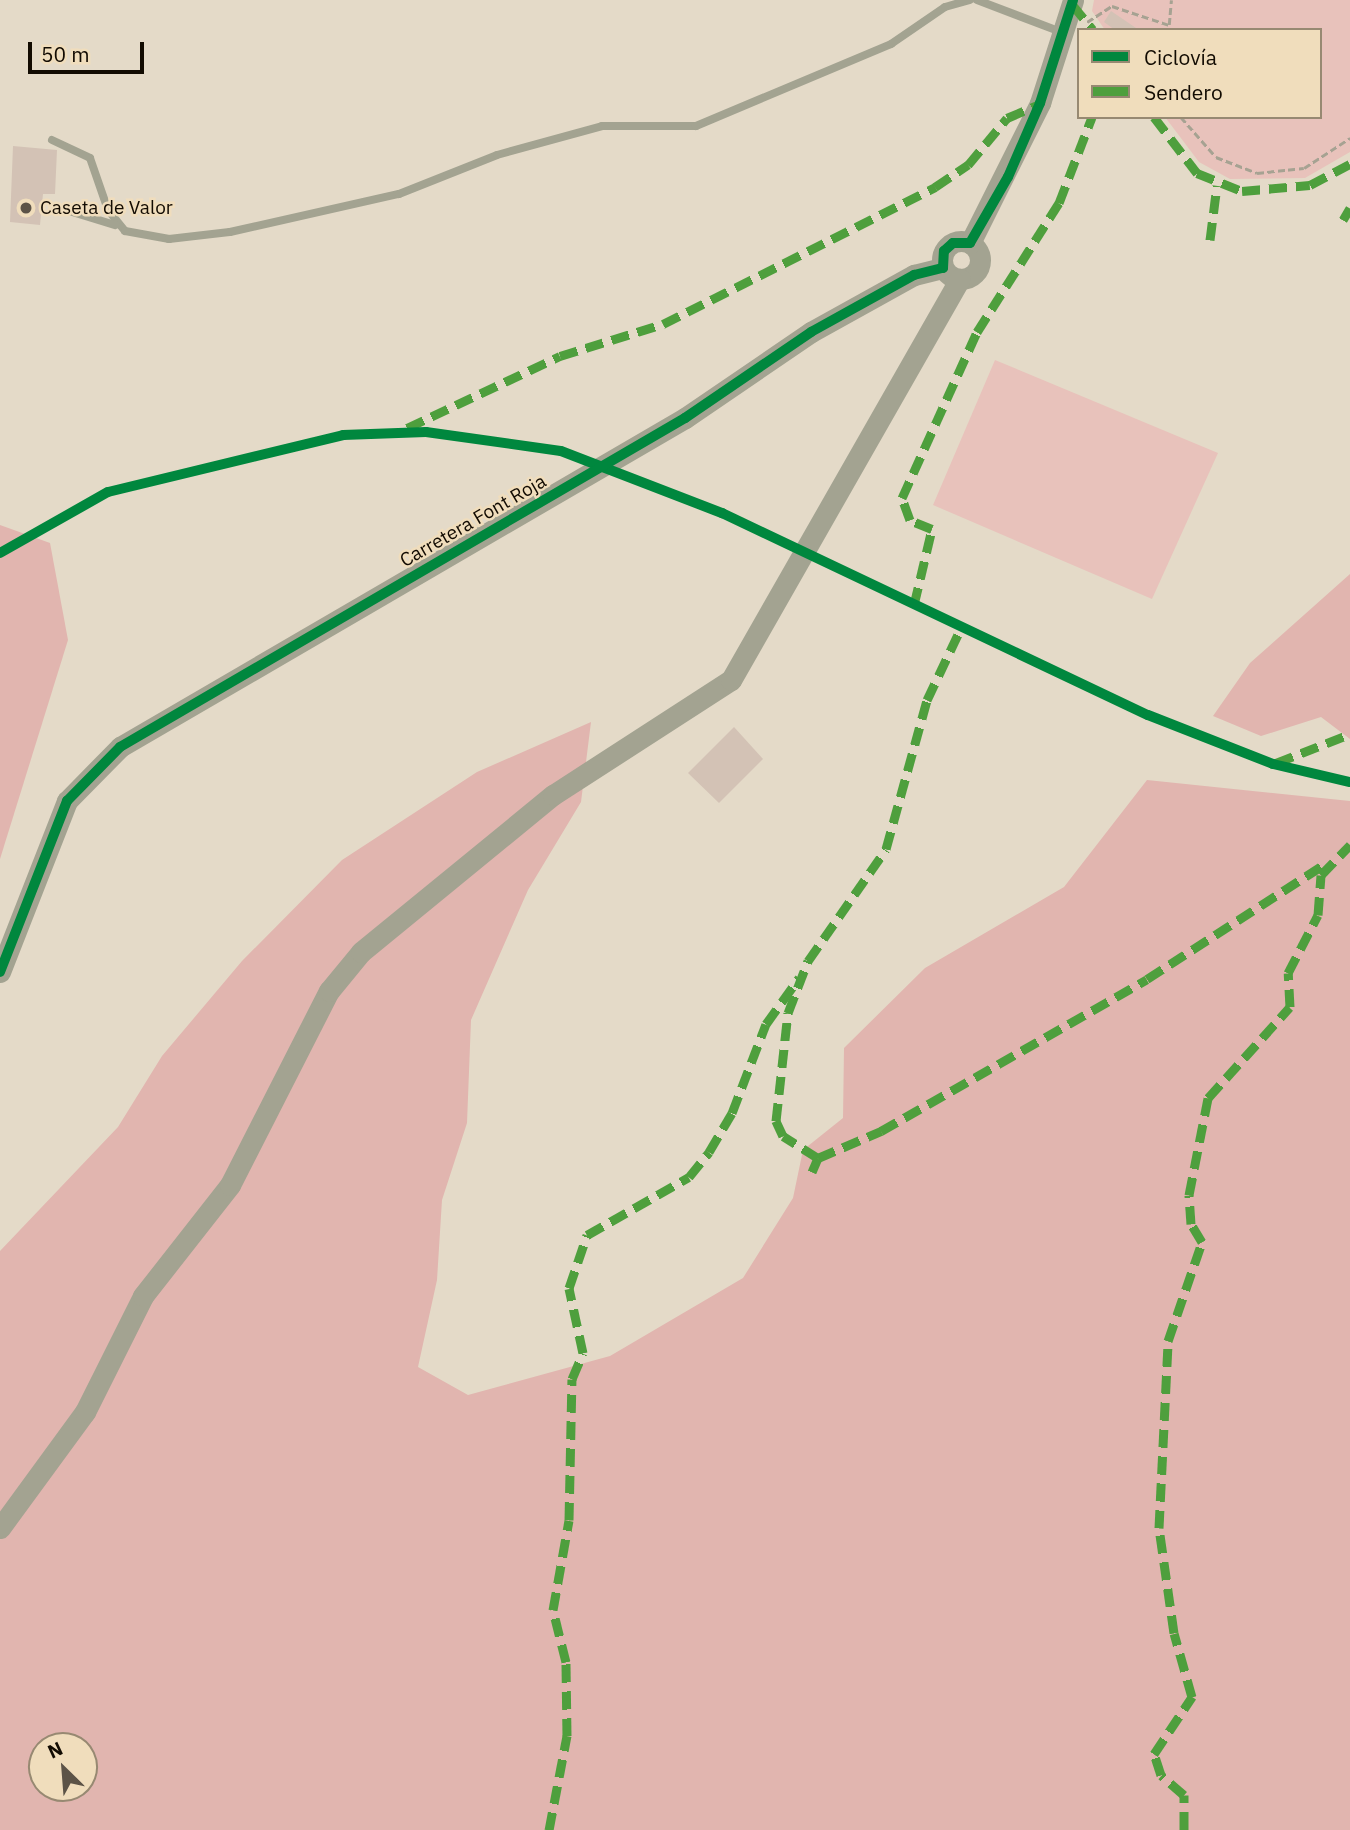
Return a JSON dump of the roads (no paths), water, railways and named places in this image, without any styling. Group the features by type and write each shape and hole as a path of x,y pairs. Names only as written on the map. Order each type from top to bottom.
{"street":[{"path":"970,243 1018,154 1064,33 1073,0"},
{"path":"952,273 979,265 970,243"},
{"path":"0,1528 85,1412 143,1296 230,1185 329,991 361,952 553,795 731,680 952,273 948,246 970,243"},
{"name":"Carretera Font Roja","path":"0,972 67,801 120,747 685,418 811,332 915,275 952,273"}],"lane":[{"path":"55,207 118,226 146,239 230,232 399,194 497,155 602,126 696,126 891,44 945,7 970,0"},
{"path":"977,0 1064,33"},
{"path":"52,140 90,158 118,226"}],"place":[{"name":"Caseta de Valor","path":"26,208"}]}
